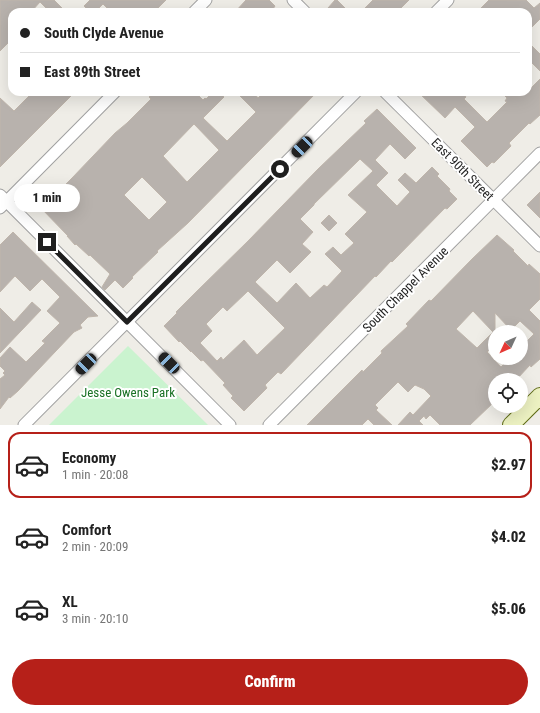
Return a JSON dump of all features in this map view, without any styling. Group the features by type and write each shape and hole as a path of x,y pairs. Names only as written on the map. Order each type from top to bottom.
{"main road":[{"path":"511,425 540,396"}],"street":[{"path":"198,8 206,0"},
{"path":"293,0 301,8"},
{"path":"440,8 448,0"},
{"path":"111,96 2,201 127,322 230,425"},
{"path":"24,425 352,96"},
{"name":"East 90th Street","path":"389,96 540,246"},
{"name":"South Chappel Avenue","path":"269,425 540,153"}],"green space":[{"name":"Jesse Owens Park","path":"128,346 208,425 49,425"}],"building":[{"path":"0,0 54,0 62,8 46,8 40,2 35,8 8,8 8,43 0,51"},
{"path":"90,0 166,0 158,8 107,8 103,4 99,8 86,8 84,6"},
{"path":"246,0 269,0 275,6 274,8 239,8"},
{"path":"335,0 337,0 345,8 328,8"},
{"path":"373,0 409,0 401,8 365,8"},
{"path":"489,0 526,0 534,8 540,3 540,19 532,27 532,8 481,8"},
{"path":"532,46 540,54 540,71 532,63"},
{"path":"540,79 540,115 530,124 529,123 509,143 511,146 494,163 492,162 487,167 461,141 475,127 455,107 445,118 422,96 465,96 464,99 487,122 507,102 505,101 507,98 505,96 532,96 532,87"},
{"path":"29,96 71,96 0,167 0,98 14,111"},
{"path":"150,96 199,96 203,100 209,96 223,96 224,97 203,118 227,141 256,112 240,96 256,96 258,98 260,96 313,96 188,223 157,251 158,252 132,277 133,278 123,288 115,280 105,290 102,287 110,274 90,255 89,256 76,244 75,245 40,207 59,188 61,189 115,133 151,99 149,97","holes":["194,124 219,150 187,182 163,156","142,177 167,202 149,220 124,195"]},
{"path":"377,109 416,148 405,159 390,144 375,160 388,173 376,185 397,206 410,192 398,180 405,173 416,183 432,167 439,174 437,176 450,189 449,191 457,199 447,209 445,208 392,262 391,261 376,277 375,276 281,374 278,372 265,385 267,388 244,411 231,398 233,396 223,385 225,383 203,360 201,361 180,341 179,342 164,326 177,313 176,312 318,169 366,123 364,121","holes":["360,159 373,171 348,195 367,212 345,234 354,243 341,255 333,247 325,254 342,271 327,287 324,285 310,298 296,283 277,303 255,282 277,260 290,273 311,252 302,244 313,232 300,219","248,291 285,328 257,355 244,340 223,360 221,357 217,361 200,343 212,331 206,324 223,307 227,311"]},
{"path":"540,192 540,218 527,205"},
{"path":"329,215 337,223 329,231 321,223"},
{"path":"13,232 98,316 88,317 80,325 82,328 74,332 18,391 10,398 9,397 0,409 0,379 5,375 3,373 5,371 0,366 0,358 10,347 26,362 45,343 42,341 60,323 47,311 60,297 42,279 30,291 15,276 0,292 0,245"},
{"path":"497,235 514,250 513,251 528,266 529,264 540,274 540,299 529,310 540,321 540,359 531,367 530,365 523,373 488,373 488,408 470,425 440,425 430,415 426,419 424,416 419,421 423,425 398,425 410,412 413,415 431,396 424,389 415,385 408,392 398,382 375,405 378,408 376,410 392,425 374,425 368,419 362,425 307,425 362,370 363,372 382,353 381,351 408,326 406,324 429,300 431,301"},
{"path":"32,302 41,310 0,353 0,308 14,322"}],"route":[{"path":"47,242 127,322 280,169"}]}
